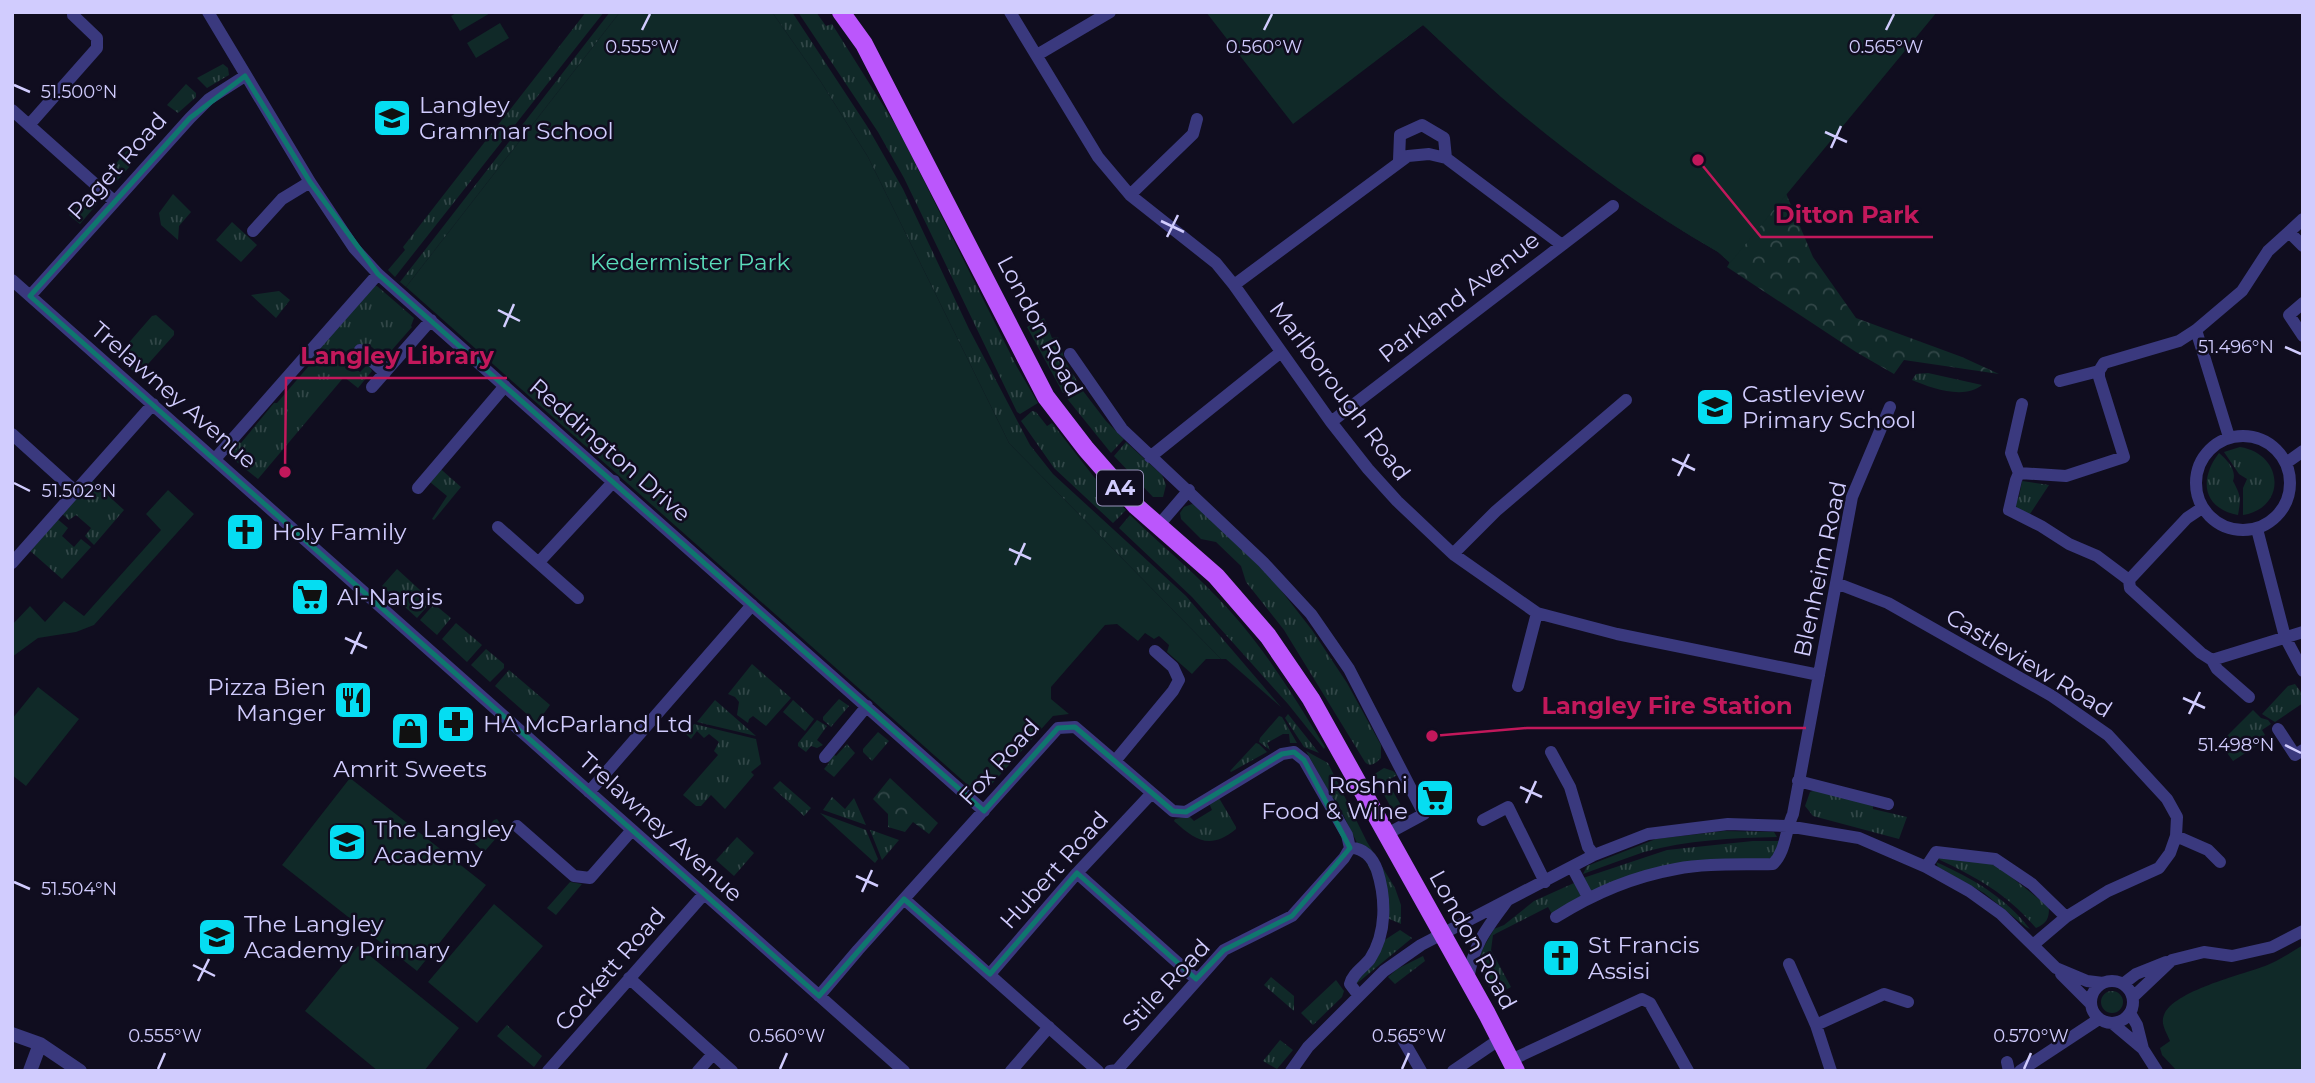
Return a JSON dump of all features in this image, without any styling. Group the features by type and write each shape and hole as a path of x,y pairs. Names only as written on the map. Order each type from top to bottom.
{"main road":[{"name":"London Road","path":"841,12 864,44 1046,397 1086,449 1136,506 1216,576 1268,636 1311,699 1513,1066"}],"street":[{"name":"Reddington Drive","path":"208,12 310,182 354,248 378,274 984,811"},
{"name":"Marlborough Road","path":"1010,12 1098,157 1130,195 1216,263 1368,469 1397,501 1453,554 1537,613 1617,634 1819,675"},
{"path":"1037,55 1110,12"},
{"path":"29,125 97,48 97,38 73,15"},
{"name":"Paget Road","path":"30,296 199,108 245,76"},
{"path":"12,110 114,201"},
{"path":"1130,195 1193,134 1197,119"},
{"path":"1399,160 1400,135 1422,125 1444,138 1446,158"},
{"path":"1234,285 1399,160 1408,156 1429,154 1446,158 1562,245"},
{"path":"253,231 282,199 310,182"},
{"name":"Parkland Avenue","path":"1331,422 1613,206"},
{"path":"2019,473 2066,476 2124,457 2099,377 2104,363 2179,341 2196,330 2242,291 2268,251 2303,219"},
{"path":"2289,232 2303,246"},
{"path":"215,459 378,274"},
{"name":"Trelawney Avenue","path":"12,280 904,1071"},
{"path":"2303,303 2289,315 2303,336"},
{"path":"372,387 431,320"},
{"path":"2196,330 2230,437"},
{"path":"360,350 384,373"},
{"path":"1150,457 1281,352"},
{"name":"London Road","path":"1070,354 1122,429 1263,562 1311,614 1349,669 1424,814 1387,834"},
{"path":"2060,381 2099,371"},
{"path":"418,488 505,386"},
{"path":"1453,554 1496,511 1626,400"},
{"path":"12,563 153,404"},
{"path":"2022,404 2011,453 2019,473 2009,510 2069,544 2097,556 2129,580 2130,588 2212,660 2217,669 2249,698"},
{"name":"Blenheim Road","path":"1588,897 1624,882 1677,869 1773,864 1781,856 1787,827 1793,814 1852,496 1889,407"},
{"path":"12,434 75,491"},
{"path":"2243,435 2269,443 2279,451 2291,478 2289,495 2283,510 2271,522 2257,529 2233,530 2221,525 2210,518 2197,495 2195,481 2205,454 2215,444 2230,437 2243,435"},
{"path":"2286,463 2303,451"},
{"path":"539,562 614,481"},
{"path":"1158,526 1189,490"},
{"path":"2129,580 2187,518 2202,508"},
{"path":"498,527 578,598"},
{"path":"2257,529 2285,637 2303,671"},
{"name":"Castleview Road","path":"1836,583 1888,603 2052,696 2108,734 2167,799 2177,817 2176,836"},
{"path":"589,792 752,605"},
{"path":"1518,686 1537,613"},
{"path":"2212,660 2303,632"},
{"path":"1115,761 1179,680 1173,667 1155,651"},
{"path":"825,757 867,706"},
{"name":"Fox Road","path":"819,996 1058,728 1075,727 1173,811 1186,811 1282,754 1294,752 1304,760 1347,835 1350,848"},
{"path":"2278,729 2295,755 2303,750"},
{"path":"1551,752 1570,787 1588,847 1594,855"},
{"path":"1798,781 1888,804"},
{"name":"Hubert Road","path":"990,974 1077,873 1151,794"},
{"path":"1483,820 1508,807 1545,882"},
{"path":"1291,1071 1308,1047 1359,996 1398,961 1441,934 1594,855 1648,834 1728,824 1787,827 1859,838 1926,867 1969,891 2001,914 2033,945 2091,1004 2099,1019 2112,1023 2143,1049 2157,1071"},
{"path":"517,826 575,876 590,878 632,830"},
{"path":"2033,945 2067,917 2108,891 2159,868 2170,853 2176,836 2208,850 2220,862"},
{"path":"1350,848 1354,847 1370,856 1375,863 1382,887 1383,925 1370,959 1352,978 1350,984 1359,996"},
{"name":"Stile Road","path":"1110,1071 1117,1070 1224,950 1292,916 1350,848"},
{"path":"1926,867 1936,852 1995,859 2032,884 2067,917"},
{"path":"1556,917 1588,897 1572,867"},
{"path":"1077,873 1196,979"},
{"name":"Cockett Road","path":"548,1071 704,894"},
{"path":"1468,980 1476,945 1509,898"},
{"path":"904,899 1098,1071"},
{"path":"2123,984 2136,974 2172,960 2204,953 2232,956 2272,947 2303,931"},
{"path":"2133,997 2172,960"},
{"path":"1789,964 1816,1025 1831,1071"},
{"path":"2056,968 2087,981 2117,981 2123,984 2133,997 2133,1007 2119,1022 2112,1023"},
{"path":"629,978 732,1071"},
{"path":"2091,1004 2093,992 2103,982"},
{"path":"1816,1025 1884,995 1908,1002"},
{"path":"1513,1066 1642,999 1650,1003 1688,1071"},
{"path":"2130,1013 2137,1025 2143,1049"},
{"path":"2020,1071 2099,1019"},
{"path":"1011,1071 1049,1027"},
{"path":"12,1034 40,1044 80,1071"},
{"path":"1453,1071 1500,1039"},
{"path":"1403,1040 1421,1071"},
{"path":"30,1071 40,1044"},
{"path":"698,1071 713,1054"}],"highlighted area":[{"path":"245,76 310,182 378,274 984,811 1058,728 1075,727 1173,811 1186,812 1282,754 1294,752 1304,760 1350,848 1292,916 1224,950 1196,979 1077,873 990,974 904,899 819,996 30,296 190,118"}],"green space":[{"path":"458,12 492,12 460,31 451,16"},
{"path":"586,12 604,12 395,277 388,270 405,250 403,247"},
{"path":"610,12 620,12 406,287 400,282"},
{"name":"Kedermister Park","path":"620,12 772,12 821,82 868,157 1009,443 1221,659 1206,659 1192,674 1167,652 1169,645 1159,636 1154,639 1145,633 1138,641 1117,624 1105,625 1051,687 1051,699 1069,714 1053,716 991,785 970,787 406,287"},
{"path":"772,12 792,12 867,126 903,189 969,329 1030,445 1053,474 1186,596 1281,707 1226,659 1221,659 1009,443 868,157 821,82"},
{"path":"798,12 816,12 826,26 832,24 898,129 1017,367 1038,403 1020,414 904,178 878,132"},
{"path":"1206,12 1937,12 1730,263 1718,252 1633,199 1553,140 1501,97 1423,25 1293,124"},
{"path":"1211,12 1484,12 1782,184 1813,257 1856,318 1962,357 1999,374 1904,360 1894,374 1856,352 1727,267 1730,262 1718,252 1601,175 1528,118 1423,25 1328,93"},
{"path":"500,23 509,38 476,58 467,43"},
{"path":"223,64 228,68 229,75 207,88 197,78"},
{"path":"186,84 196,93 196,97 178,113 167,105"},
{"path":"132,145 135,147 125,158 132,164 115,183 104,182 105,176"},
{"path":"90,194 94,194 97,204 80,224 69,215"},
{"path":"173,194 191,212 179,226 178,240 161,225 159,213"},
{"path":"232,222 257,245 241,262 216,240"},
{"path":"377,286 414,318 412,327 384,359 378,361 372,358 378,352 368,344 349,364 360,372 368,364 372,371 358,388 344,377 258,479 227,454 236,440 241,443 314,360 309,353 365,287"},
{"path":"279,291 290,300 276,318 251,295"},
{"path":"156,315 174,331 174,335 140,373 136,373 118,359 119,354 152,316"},
{"path":"1044,318 1052,338 1058,337 1065,361 1077,381 1063,393 1027,327"},
{"path":"1928,373 1982,385 1966,392 1957,392 1912,380 1916,374"},
{"path":"1080,387 1106,421 1124,439 1111,453 1065,396"},
{"path":"1032,411 1036,412 1047,426 1052,423 1094,477 1126,510 1113,523 1054,468 1021,421"},
{"path":"1126,442 1162,475 1166,485 1163,497 1153,497 1114,456"},
{"path":"2240,447 2255,452 2265,460 2272,470 2274,481 2273,492 2267,502 2257,510 2243,515 2243,488 2247,479 2239,474 2224,452"},
{"path":"2219,453 2234,473 2233,481 2240,497 2238,515 2217,506 2208,491 2208,473"},
{"path":"435,464 461,487 434,520 432,519 447,496 430,482"},
{"path":"91,480 124,510 94,545 85,536 91,528 76,515 69,520 60,512"},
{"path":"2022,481 2049,485 2030,514 2019,511 2014,503 2019,497"},
{"path":"168,490 194,514 94,625 76,632 38,638 12,657 12,625 30,606 45,622 64,601 84,616 161,530 146,514"},
{"path":"1192,504 1199,506 1273,580 1312,630 1347,683 1381,745 1381,758 1375,763 1369,765 1365,762 1284,630 1246,582 1241,566 1216,542 1201,539 1181,519 1180,513 1184,507"},
{"path":"1130,515 1206,586 1244,627 1292,694 1324,749 1288,704 1192,597 1119,528"},
{"path":"55,517 68,528 62,536 74,547 81,539 91,547 62,579 28,549"},
{"path":"397,569 432,601 417,618 382,586"},
{"path":"434,604 451,618 437,635 420,620"},
{"path":"456,623 482,645 467,662 442,639"},
{"path":"486,649 504,664 504,668 490,682 471,665"},
{"path":"752,664 791,698 766,726 753,716 748,723 737,715 739,702 728,694"},
{"path":"509,670 550,705 537,723 495,686"},
{"path":"2295,684 2303,695 2303,703 2275,722 2262,714 2288,686"},
{"path":"38,687 79,719 26,786 12,775 12,719"},
{"path":"839,699 849,706 831,727 823,717"},
{"path":"715,700 756,736 697,722"},
{"path":"793,700 814,719 805,731 783,712"},
{"path":"2253,710 2271,724 2262,730 2265,735 2261,738 2264,741 2233,761 2220,743"},
{"path":"1288,714 1319,753 1304,747 1285,718"},
{"path":"1279,716 1297,743 1290,743 1289,734 1283,734 1267,743 1270,750 1259,742 1260,738"},
{"path":"817,720 827,726 817,740 823,745 817,748 811,746 806,752 798,743"},
{"path":"694,724 756,739 761,764 751,772 754,775 725,809 711,795 701,806 696,806 683,795 718,755 714,751 719,742 709,734 704,738 697,731 691,739 686,734"},
{"path":"878,732 889,741 872,761 863,749"},
{"path":"1256,743 1267,752 1231,772 1230,771"},
{"path":"847,744 855,753 834,777 824,769 829,763 827,756 829,751 836,756"},
{"path":"1306,751 1328,763 1367,842 1395,888 1401,905 1401,924 1385,917 1385,900 1337,802"},
{"path":"1384,768 1397,775 1387,781 1402,807 1393,811 1373,775"},
{"path":"350,778 486,885 417,971 282,865"},
{"path":"890,778 938,823 929,834 913,822 905,832 888,827 888,814 873,799"},
{"path":"780,781 811,808 804,816 773,788"},
{"path":"1818,789 1873,804 1873,809 1907,817 1899,839 1813,816 1805,806 1810,792"},
{"path":"832,797 845,809 854,798 866,825 823,810"},
{"path":"1219,798 1236,827 1227,836 1211,841 1196,838 1174,821 1189,816 1194,821 1212,810 1209,803"},
{"path":"820,813 866,830 878,859 875,863"},
{"path":"497,819 504,829 484,852 474,843"},
{"path":"870,830 899,840 882,860"},
{"path":"1724,831 1774,832 1777,837 1677,845 1644,852 1583,874 1587,866 1656,839"},
{"path":"737,837 754,853 734,876 716,860"},
{"path":"1779,841 1774,856 1768,859 1731,861 1593,891 1583,878 1667,850"},
{"path":"1942,854 1996,865 2049,907 2047,920 2036,928 1991,888 1938,859"},
{"path":"1936,862 1987,890 2010,907 2030,929 1984,893 1938,867"},
{"path":"570,882 582,884 556,915 547,908"},
{"path":"1574,883 1581,896 1553,916 1548,907 1493,935 1491,950 1511,987 1494,996 1484,978 1480,963 1481,952 1494,929 1504,925 1534,901"},
{"path":"494,904 543,946 477,1023 428,982"},
{"path":"1400,930 1412,938 1355,985 1377,945"},
{"path":"2303,945 2303,1071 2177,1071 2162,1055 2160,1048 2170,1041 2164,1028 2164,1015 2180,998 2270,964"},
{"path":"358,946 459,1028 424,1071 378,1071 305,1011"},
{"path":"1423,956 1425,961 1395,984 1388,977 1397,969"},
{"path":"1271,977 1294,996 1294,1011 1264,985"},
{"path":"1336,980 1344,991 1342,997 1313,1025 1301,1013"},
{"path":"2108,991 2116,991 2123,998 2123,1006 2116,1013 2108,1013 2101,1006 2101,998"},
{"path":"507,1025 542,1056 534,1067 497,1036"},
{"path":"1280,1040 1293,1050 1277,1069 1263,1061"}],"place":[{"name":"Langley Grammar School","path":"392,118"},
{"name":"Ditton Park","path":"1698,160"},
{"name":"Castleview Primary School","path":"1715,407"},
{"name":"Langley Library","path":"285,472"},
{"name":"Holy Family","path":"245,532"},
{"name":"Al-Nargis","path":"310,597"},
{"name":"Pizza Bien Manger","path":"353,700"},
{"name":"HA McParland Ltd","path":"456,724"},
{"name":"Amrit Sweets","path":"410,731"},
{"name":"Langley Fire Station","path":"1432,736"},
{"name":"Roshni Food & Wine","path":"1435,798"},
{"name":"The Langley Academy","path":"347,842"},
{"name":"The Langley Academy Primary","path":"217,937"},
{"name":"St Francis Assisi","path":"1561,958"}]}
